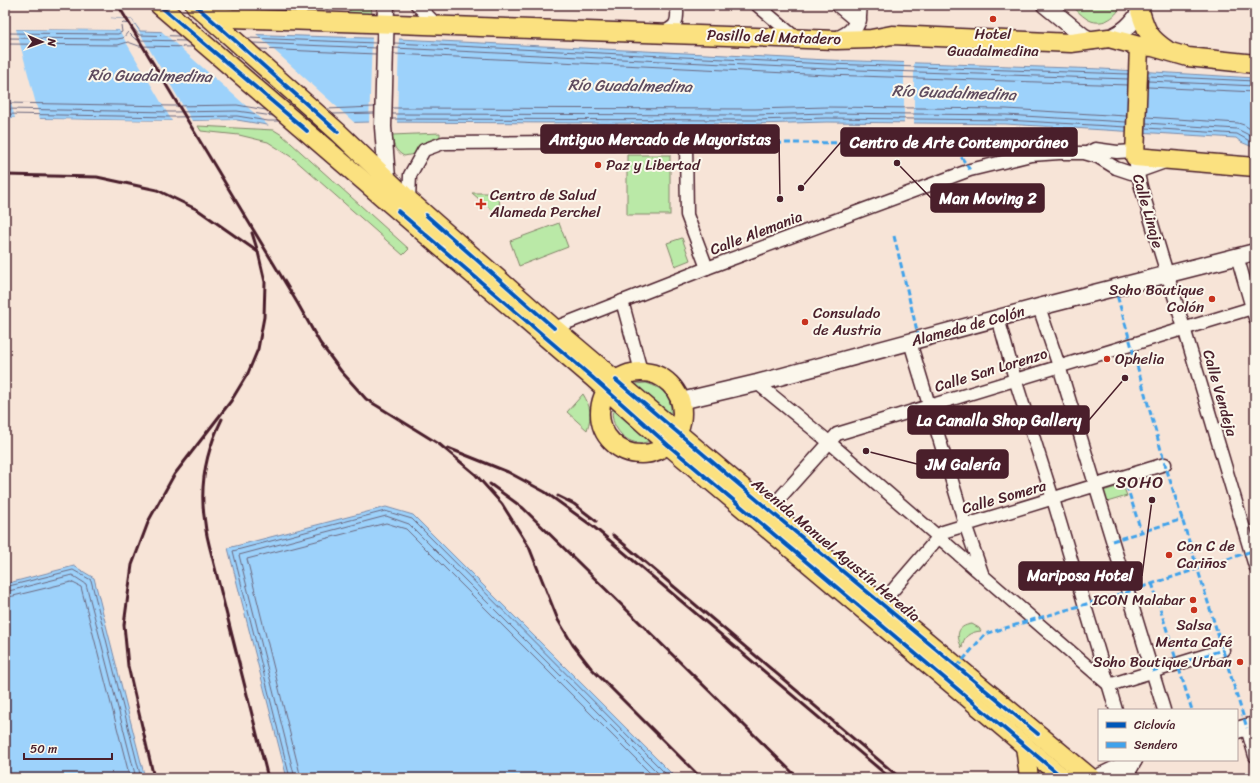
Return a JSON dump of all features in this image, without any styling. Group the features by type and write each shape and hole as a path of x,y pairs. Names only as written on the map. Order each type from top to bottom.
{"main road":[{"name":"Avenida Manuel Agustín Heredia","path":"159,5 234,70 611,385 1063,778"},
{"path":"386,5 383,127 387,178"},
{"path":"836,40 851,32 855,28 858,13 840,5"},
{"path":"1045,5 1083,36 1101,40"},
{"name":"Pasillo del Matadero","path":"195,6 213,15 223,24 385,27 437,25 836,40 871,39 892,35 1071,43 1101,40 1120,33 1134,21 1140,8"},
{"path":"1140,8 1135,153 1169,160 1255,167"},
{"path":"1140,8 1144,25 1150,37 1168,51"},
{"name":"Avenida Manuel Agustín Heredia","path":"223,24 409,200 554,328 611,385"},
{"path":"223,24 224,45 227,56 234,70"},
{"name":"Pasillo del Matadero","path":"1101,40 1153,47 1188,57 1255,64"},
{"name":"Alameda de Colón","path":"681,400 757,383 1039,307 1255,252"},
{"path":"641,371 660,376 669,382 676,390 681,400 683,412 682,423 673,439 658,452 646,455 634,454 622,450 614,444 602,427 600,415 601,402 611,385 630,373 641,371"},
{"name":"Avenida Manuel Agustín Heredia","path":"673,439 769,510 1091,778"},
{"path":"1025,746 1029,778"},
{"path":"1097,778 1133,761"}],"street":[{"path":"417,5 437,25"},
{"path":"660,34 673,28 678,20 678,8 674,5"},
{"path":"757,5 777,24 796,38"},
{"path":"409,200 410,175 424,150 443,143 567,142 686,144 687,215 707,268"},
{"path":"1095,149 1135,153 1125,172 1098,157 1084,153 1095,149"},
{"path":"1111,165 1113,151"},
{"name":"Calle Alemania","path":"554,328 707,268 970,170 1031,155 1084,153"},
{"name":"Calle Linaje","path":"1135,153 1161,254 1168,274"},
{"path":"1237,256 1253,313"},
{"name":"Calle Vendeja","path":"1168,274 1255,566"},
{"path":"622,301 641,371"},
{"path":"1039,307 1059,366 1164,709"},
{"name":"Calle San Lorenzo","path":"769,510 837,434 1184,328 1253,313"},
{"path":"998,318 1015,379 1053,499 1116,709"},
{"path":"910,342 965,524 983,577"},
{"path":"757,383 829,442 983,577 1035,619 1109,685"},
{"name":"Calle Somera","path":"881,604 943,532 965,524 1095,487 1165,464"},
{"path":"1109,685 1223,650"},
{"path":"1246,728 1255,756"},
{"path":"1126,778 1134,761"}],"green space":[{"path":"356,5 371,5 372,15 342,15"},
{"path":"1072,5 1121,5 1119,10 1111,18 1102,22 1097,22 1087,19"},
{"path":"198,126 274,130 282,135 409,249 403,255 293,158 268,142 239,135 201,131"},
{"path":"440,133 440,137 428,141 415,154 404,156 398,152 395,147 392,135"},
{"path":"627,155 670,155 670,215 627,215"},
{"path":"472,193 499,193 500,217"},
{"path":"559,223 568,247 519,266 510,241"},
{"path":"682,238 690,260 675,266 667,243"},
{"path":"646,383 653,385 666,394 669,398 671,416 635,384"},
{"path":"583,394 590,411 590,420 587,430 567,412"},
{"path":"613,409 650,441 641,443 634,442 623,436 613,421"},
{"path":"1123,485 1127,496 1107,502 1103,491"},
{"path":"972,624 981,631 968,635 964,640 962,648 958,636 960,629"}],"water":[{"name":"Río Guadalmedina","path":"111,18 132,20 140,31 399,39 828,60 1102,69 1255,78 1255,148 1241,142 1236,138 1006,124 827,122 755,124 370,122 267,125 237,120 172,121 5,118 5,29 119,30"},
{"path":"386,507 413,515 676,778 287,778 228,548"},
{"path":"74,566 94,578 145,778 5,778 5,584"}],"pier":[{"path":"109,18 132,20 192,121 237,120 236,122 172,123 5,120 5,118 15,118 5,80 5,27 115,28","holes":["16,29 119,30 172,121 40,119"]},
{"path":"160,30 254,32 357,125 270,127"},
{"path":"372,37 399,37 397,125 369,124"},
{"path":"904,61 914,61 914,126 904,126"}],"railway":[{"path":"118,5 320,343 341,371 366,399 439,444 475,474 502,504 529,547 558,620 573,645 591,668 701,778"},
{"path":"5,175 97,177 157,190 198,210 258,252"},
{"path":"154,778 128,666 124,625 132,565 149,520 174,475 231,401 248,373 258,349 264,317 265,282 252,233"},
{"path":"222,419 216,431 205,470 203,496 205,527 268,778"},
{"path":"448,448 508,472 545,492 595,528 890,778"},
{"path":"490,484 523,508 798,778"},
{"path":"558,496 574,504 596,521"},
{"path":"613,535 900,778"}],"marked path":[{"path":"686,144 909,142 958,152 970,170"},
{"path":"894,236 919,339"},
{"path":"1115,288 1165,464 1247,728"},
{"path":"1124,477 1141,531"},
{"path":"1112,541 1183,519"},
{"path":"957,667 985,634 1127,592 1255,550"},
{"path":"1152,583 1192,709"},
{"path":"1152,671 1223,650"}],"cycle path":[{"path":"159,5 307,131"},
{"path":"195,5 338,132"},
{"path":"398,211 593,378 668,445 1063,778"},
{"path":"426,215 554,328"},
{"path":"616,380 769,510 1038,734"}],"place":[{"name":"Hotel Guadalmedina","path":"993,19"},
{"name":"Man Moving 2","path":"897,163"},
{"name":"Paz y Libertad","path":"598,165"},
{"name":"Centro de Arte Contemporáneo","path":"801,188"},
{"name":"Antiguo Mercado de Mayoristas","path":"780,199"},
{"name":"Centro de Salud Alameda Perchel","path":"481,204"},
{"name":"Soho Boutique Colón","path":"1212,299"},
{"name":"Consulado de Austria","path":"805,322"},
{"name":"Ophelia","path":"1107,359"},
{"name":"La Canalla Shop Gallery","path":"1125,378"},
{"name":"JM Galería","path":"866,451"},
{"name":"Mariposa Hotel","path":"1152,500"},
{"name":"Con C de Cariños","path":"1169,555"},
{"name":"ICON Malabar","path":"1193,600"},
{"name":"Salsa Menta Café","path":"1194,610"},
{"name":"Soho Boutique Urban","path":"1240,662"}],"district":[{"name":"SOHO","path":"1140,482"}]}
